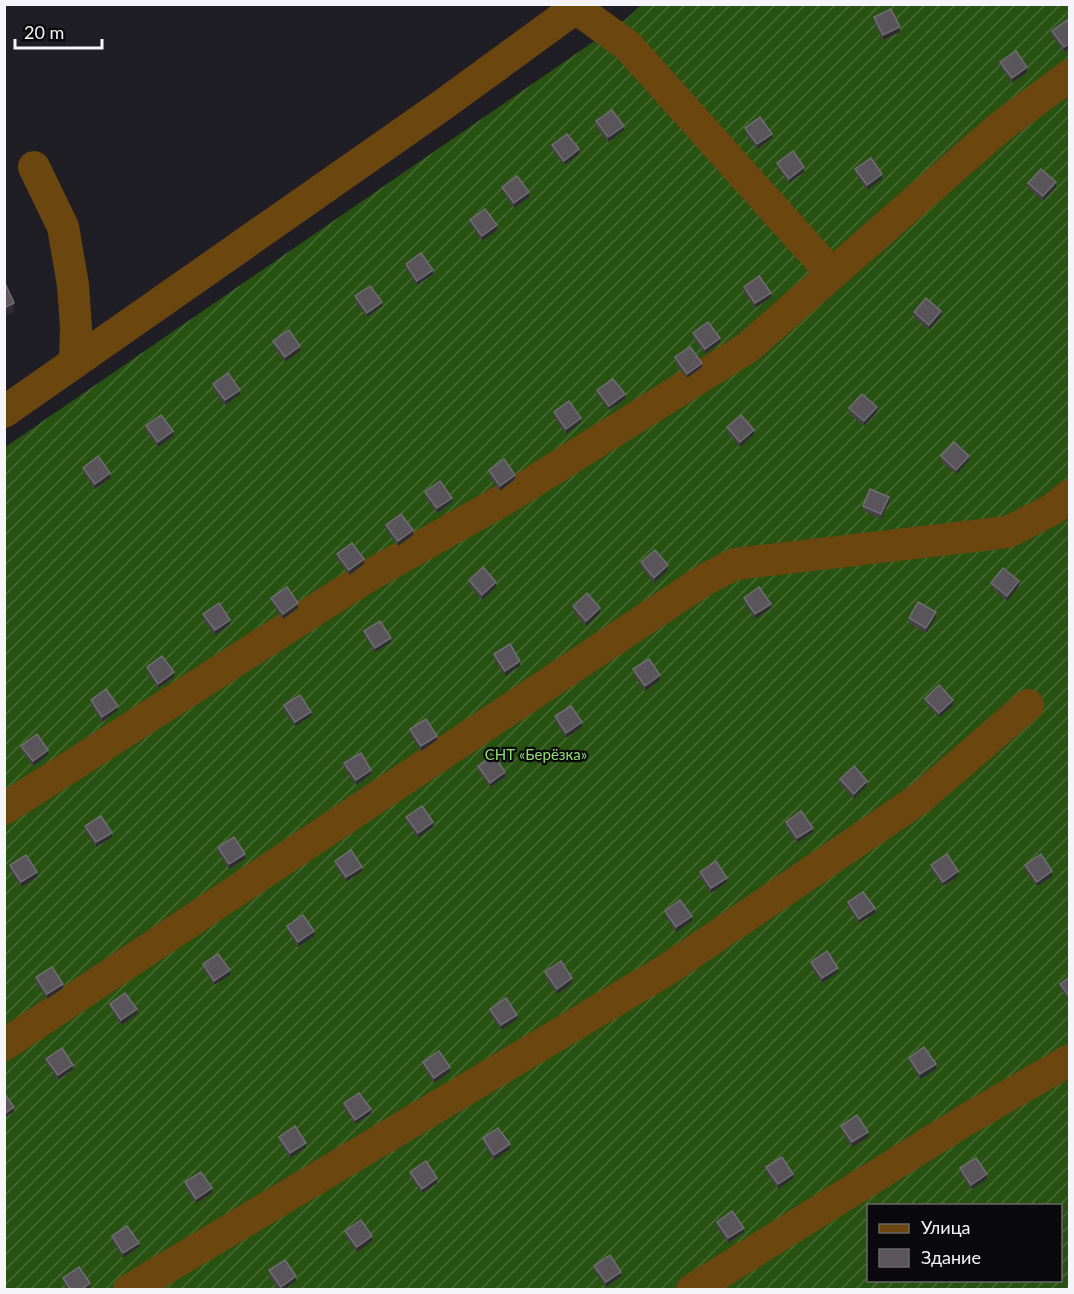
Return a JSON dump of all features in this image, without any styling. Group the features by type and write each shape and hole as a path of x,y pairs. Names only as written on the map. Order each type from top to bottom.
{"lane":[{"path":"4,412 444,104 578,6 628,46 832,274"},
{"path":"4,809 365,578 512,495 747,348 1000,127 1070,75"},
{"path":"34,167 63,227 73,285 76,328 75,362"},
{"path":"4,1045 704,580 735,564 1008,532 1053,509 1070,495"},
{"path":"129,1290 669,969 919,799 1028,705"},
{"path":"692,1290 969,1118 1070,1060"}],"green space":[{"name":"СНТ «Берёзка»","path":"641,5 1069,5 1069,1289 5,1289 4,448 625,20"}],"building":[{"path":"891,9 900,27 883,35 874,17"},
{"path":"1067,20 1070,24 1070,43 1064,47 1052,31"},
{"path":"1016,51 1027,67 1012,78 1000,62"},
{"path":"612,110 624,126 608,137 596,121"},
{"path":"760,117 772,134 757,144 745,128"},
{"path":"567,134 579,149 564,161 552,145"},
{"path":"793,151 804,167 789,179 777,163"},
{"path":"871,158 882,174 867,185 855,169"},
{"path":"1041,169 1056,182 1043,196 1028,183"},
{"path":"517,176 529,192 514,203 502,187"},
{"path":"485,209 497,225 482,236 470,220"},
{"path":"421,253 433,270 417,281 406,264"},
{"path":"759,276 771,293 755,303 744,287"},
{"path":"4,281 14,303 4,308"},
{"path":"370,286 382,302 367,313 355,296"},
{"path":"926,298 941,311 929,325 914,312"},
{"path":"708,322 720,338 705,349 693,333"},
{"path":"289,330 300,346 285,357 273,341"},
{"path":"690,347 702,363 687,374 675,357"},
{"path":"228,373 240,390 225,400 213,384"},
{"path":"613,379 625,394 609,406 597,390"},
{"path":"862,394 877,407 864,421 849,408"},
{"path":"569,401 581,418 566,429 554,412"},
{"path":"161,415 173,431 158,442 146,426"},
{"path":"741,415 754,430 740,442 727,427"},
{"path":"954,442 969,456 956,470 941,456"},
{"path":"98,456 110,473 95,484 83,468"},
{"path":"504,459 515,475 500,486 489,470"},
{"path":"440,481 452,498 437,508 425,492"},
{"path":"870,489 889,497 881,514 863,506"},
{"path":"401,514 413,530 398,541 386,525"},
{"path":"352,543 364,559 349,570 337,554"},
{"path":"655,550 668,565 654,578 641,562"},
{"path":"483,567 496,582 482,595 469,580"},
{"path":"1003,568 1019,581 1007,596 991,583"},
{"path":"287,587 298,603 283,614 271,598"},
{"path":"759,587 771,604 755,614 744,598"},
{"path":"587,593 600,608 586,621 573,606"},
{"path":"918,602 936,612 926,628 909,618"},
{"path":"219,603 230,620 215,630 203,614"},
{"path":"380,621 391,638 375,648 364,631"},
{"path":"510,644 520,661 505,671 494,654"},
{"path":"162,656 174,672 158,684 147,667"},
{"path":"649,659 660,675 645,686 633,669"},
{"path":"939,685 953,700 939,713 925,699"},
{"path":"106,689 118,706 102,717 91,700"},
{"path":"300,695 311,712 295,722 284,705"},
{"path":"571,706 582,722 566,733 555,716"},
{"path":"426,719 437,736 421,746 410,729"},
{"path":"37,734 48,750 33,761 21,746"},
{"path":"361,753 371,770 356,780 344,763"},
{"path":"494,755 505,772 490,783 478,766"},
{"path":"854,766 867,781 854,794 840,779"},
{"path":"422,806 433,822 418,833 406,817"},
{"path":"801,811 813,828 797,838 786,822"},
{"path":"101,816 112,833 96,842 85,826"},
{"path":"234,837 245,854 229,864 218,847"},
{"path":"351,850 362,867 346,877 335,861"},
{"path":"947,854 958,871 943,882 931,865"},
{"path":"1041,854 1052,871 1037,882 1025,865"},
{"path":"26,855 37,872 21,882 10,865"},
{"path":"716,861 727,878 711,888 700,872"},
{"path":"863,892 875,908 859,919 848,902"},
{"path":"680,900 692,916 676,927 665,911"},
{"path":"303,915 314,931 298,942 287,926"},
{"path":"827,951 838,968 822,978 811,962"},
{"path":"218,954 230,970 214,981 203,964"},
{"path":"561,961 572,978 557,989 545,972"},
{"path":"52,967 63,984 47,994 36,977"},
{"path":"1070,977 1070,997 1060,984"},
{"path":"125,993 137,1009 121,1020 110,1004"},
{"path":"506,998 517,1015 501,1025 490,1009"},
{"path":"924,1047 936,1064 920,1074 909,1058"},
{"path":"62,1048 73,1065 58,1075 46,1059"},
{"path":"439,1051 450,1067 434,1078 423,1062"},
{"path":"4,1093 14,1107 4,1114"},
{"path":"359,1093 371,1109 355,1120 344,1103"},
{"path":"857,1115 868,1132 852,1142 841,1126"},
{"path":"295,1126 306,1143 290,1153 279,1137"},
{"path":"498,1128 510,1144 494,1155 483,1138"},
{"path":"782,1157 793,1174 778,1184 766,1167"},
{"path":"976,1158 987,1174 971,1185 960,1168"},
{"path":"426,1161 437,1178 422,1189 410,1172"},
{"path":"201,1172 212,1188 196,1199 185,1182"},
{"path":"732,1211 744,1228 728,1238 717,1222"},
{"path":"361,1220 372,1236 357,1247 345,1231"},
{"path":"127,1226 139,1243 123,1253 112,1236"},
{"path":"610,1255 621,1272 606,1282 594,1266"},
{"path":"285,1260 296,1276 281,1287 269,1270"},
{"path":"79,1267 90,1283 81,1290 71,1290 63,1278"}]}
